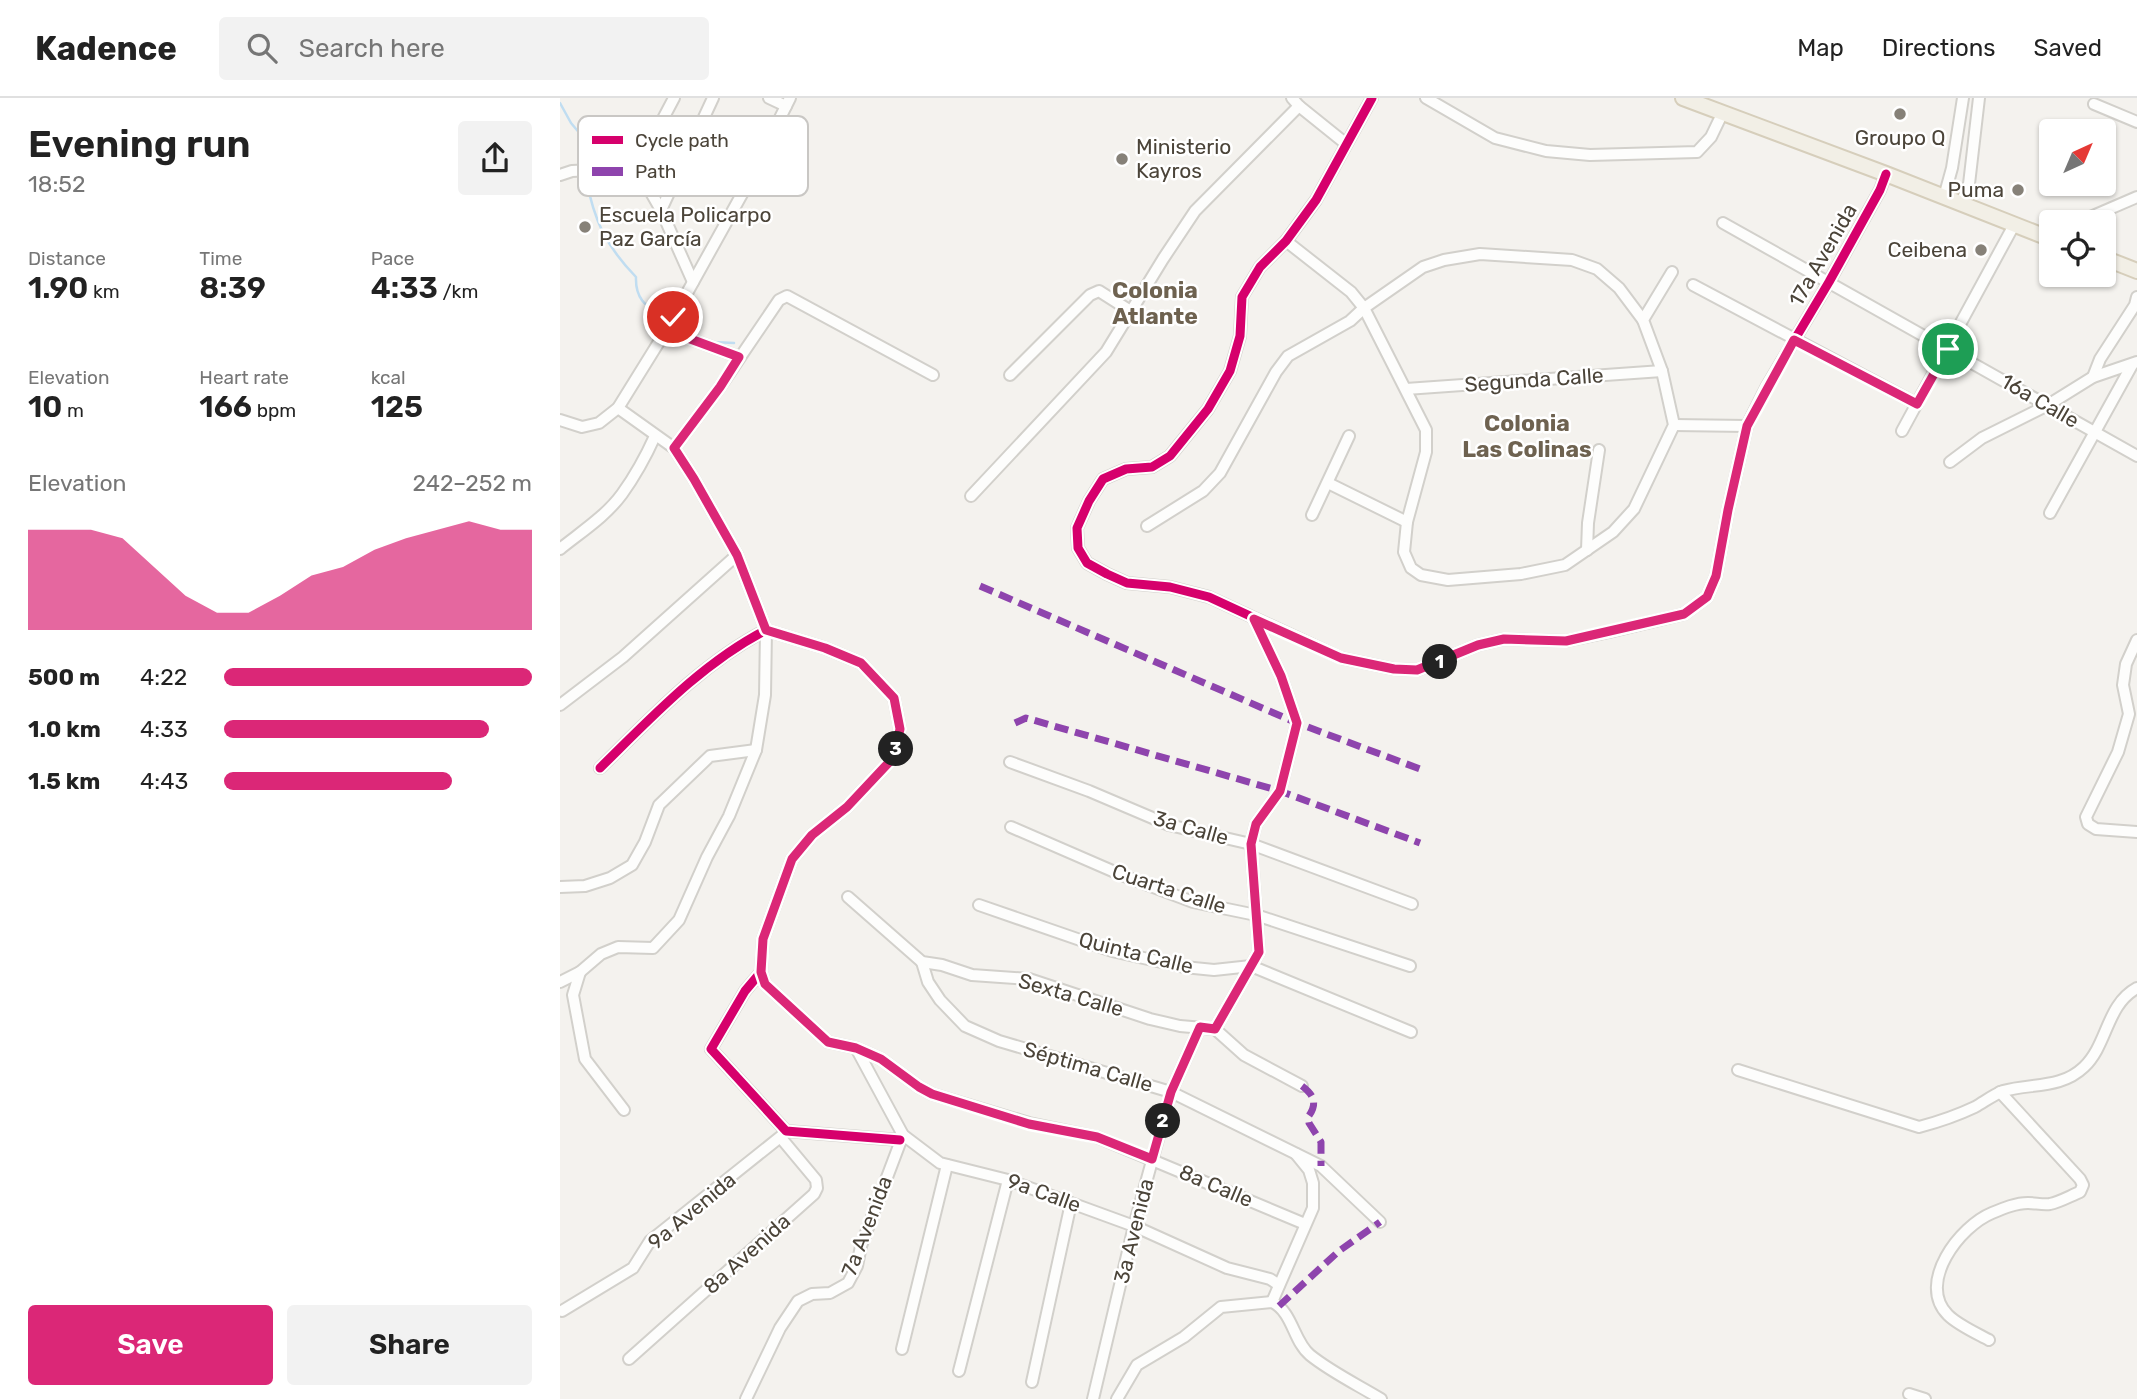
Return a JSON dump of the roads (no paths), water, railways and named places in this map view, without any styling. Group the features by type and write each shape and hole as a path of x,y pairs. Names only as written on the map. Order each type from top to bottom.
{"main road":[{"path":"1683,98 2039,234"},
{"path":"2116,263 2137,271"}],"street":[{"path":"664,116 674,98"},
{"path":"705,116 713,98"},
{"path":"769,98 788,102"},
{"path":"1302,1086 1244,1055 1215,1029 1259,952 1251,844 1256,824 1280,791 1297,723 1281,676 1254,619 1209,597 1170,587 1127,583 1107,575 1087,563 1077,548 1077,528 1103,479 1126,469 1152,467 1170,456 1209,409 1230,371 1240,336 1242,297 1260,267 1286,241 1322,190 1335,170 1345,143 1372,98"},
{"path":"1426,98 1494,138 1546,152 1590,155 1697,152 1711,136 1723,112"},
{"path":"1944,197 1952,168 1963,98"},
{"path":"1961,204 1969,184 1979,98"},
{"path":"971,496 1106,352 1195,211 1296,102 1345,143"},
{"path":"2094,104 2137,122"},
{"path":"560,175 578,171"},
{"name":"17a Avenida","path":"1254,619 1341,658 1394,669 1417,670 1478,645 1504,639 1566,641 1684,614 1696,607 1707,597 1716,576 1747,426 1880,190 1886,174"},
{"path":"653,196 693,282"},
{"path":"661,210 668,196"},
{"path":"560,421 582,427 599,423 618,408 741,196"},
{"path":"2107,210 2137,197"},
{"name":"16a Calle","path":"1723,223 2137,456"},
{"path":"1902,431 2014,225"},
{"path":"1147,526 1203,491 1220,473 1276,372 1288,356 1350,321 1364,308 1423,267 1444,260 1480,254 1572,260 1598,269 1619,288 1643,320 1662,371 1674,425 1634,509 1613,533 1564,565 1521,574 1448,580 1420,575 1411,568 1404,552 1407,522 1426,452 1426,430 1364,308 1352,292 1286,241"},
{"path":"1643,320 1672,272"},
{"path":"1693,285 1917,404"},
{"path":"1010,375 1090,295 1099,291 1132,312"},
{"path":"674,448 720,387 779,300 787,296 933,375"},
{"path":"2093,377 2100,359 2136,302"},
{"path":"666,329 739,357"},
{"path":"1950,462 1982,438 2048,405 2093,377 2134,364"},
{"path":"2050,513 2134,364"},
{"name":"Segunda Calle","path":"1405,389 1662,371"},
{"path":"560,982 580,972 601,954 618,947 653,948 679,920 729,816 756,750 765,695 766,630 737,555 674,448 618,408"},
{"path":"1674,425 1747,426"},
{"path":"560,549 596,521 621,495 655,436"},
{"path":"1312,515 1349,436"},
{"path":"1587,551 1588,523 1599,450"},
{"path":"1328,483 1407,522"},
{"path":"560,705 623,657 737,555"},
{"path":"600,768 709,667 741,642 766,630 825,648 861,663 894,698 900,729 894,757 847,807 812,835 792,859 763,939 761,972"},
{"path":"2137,640 2126,664 2123,685 2129,714 2137,724"},
{"path":"2129,714 2118,752 2086,817 2088,824 2096,829 2137,832"},
{"path":"560,887 585,886 610,878 632,865 645,842 659,805 710,756 756,750"},
{"name":"3a Calle","path":"1010,762 1089,791 1169,825 1251,844 1412,904"},
{"name":"Cuarta Calle","path":"1011,828 1124,876 1182,897 1256,915 1410,966"},
{"name":"Sexta Calle","path":"848,897 922,962 942,965 972,975 1029,979 1150,1019 1180,1026 1215,1029"},
{"name":"Quinta Calle","path":"979,905 1112,951 1184,967 1214,970 1251,966 1411,1032"},
{"name":"Séptima Calle","path":"922,962 928,982 940,1000 965,1026 999,1041 1171,1092 1321,1166 1381,1222"},
{"path":"580,972 573,995 584,1059 624,1110"},
{"name":"8a Calle","path":"761,972 765,984 828,1042 856,1048 881,1059 932,1094 1029,1124 1097,1137 1305,1224"},
{"name":"8a Avenida","path":"629,1359 814,1194 817,1188 816,1180 783,1135 712,1049 745,991 761,972"},
{"path":"1738,1070 1919,1127 1943,1121 2000,1092 2068,1080 2085,1066 2098,1049 2113,1011 2137,988"},
{"name":"3a Avenida","path":"1093,1399 1134,1226 1171,1092 1200,1027"},
{"name":"9a Calle","path":"856,1048 902,1137 940,1163 1008,1180 1134,1226 1227,1268 1270,1279 1279,1285"},
{"path":"1989,1340 1949,1316 1939,1303 1935,1285 1945,1259 1965,1231 1980,1219 2020,1204 2052,1204 2080,1192 2083,1185 2000,1092"},
{"path":"783,1135 902,1137"},
{"name":"9a Avenida","path":"562,1311 634,1268 650,1241 783,1135"},
{"name":"7a Avenida","path":"746,1399 780,1328 798,1301 812,1294 830,1293 848,1283 857,1266 861,1246 902,1137"},
{"path":"1272,1303 1313,1208 1313,1183 1309,1170 1294,1152"},
{"path":"902,1349 947,1165"},
{"path":"960,1371 1008,1180"},
{"path":"1032,1382 1071,1203"},
{"path":"1117,1399 1138,1365 1184,1338 1221,1307 1272,1303 1286,1314 1297,1338 1309,1354 1381,1399"},
{"path":"1909,1394 1925,1399"}],"waterway":[{"path":"560,103 578,131"},
{"path":"590,196 597,220 609,243 636,277 640,298 666,320"},
{"path":"713,342 734,343"}],"place":[{"name":"Groupo Q","path":"1900,114"},
{"name":"Ministerio Kayros","path":"1122,159"},
{"name":"Puma","path":"2018,190"},
{"name":"Escuela Policarpo Paz García","path":"585,227"},
{"name":"Ceibena","path":"1981,250"}],"district":[{"name":"Colonia Atlante","path":"1155,303"},
{"name":"Colonia Las Colinas","path":"1527,436"}]}
